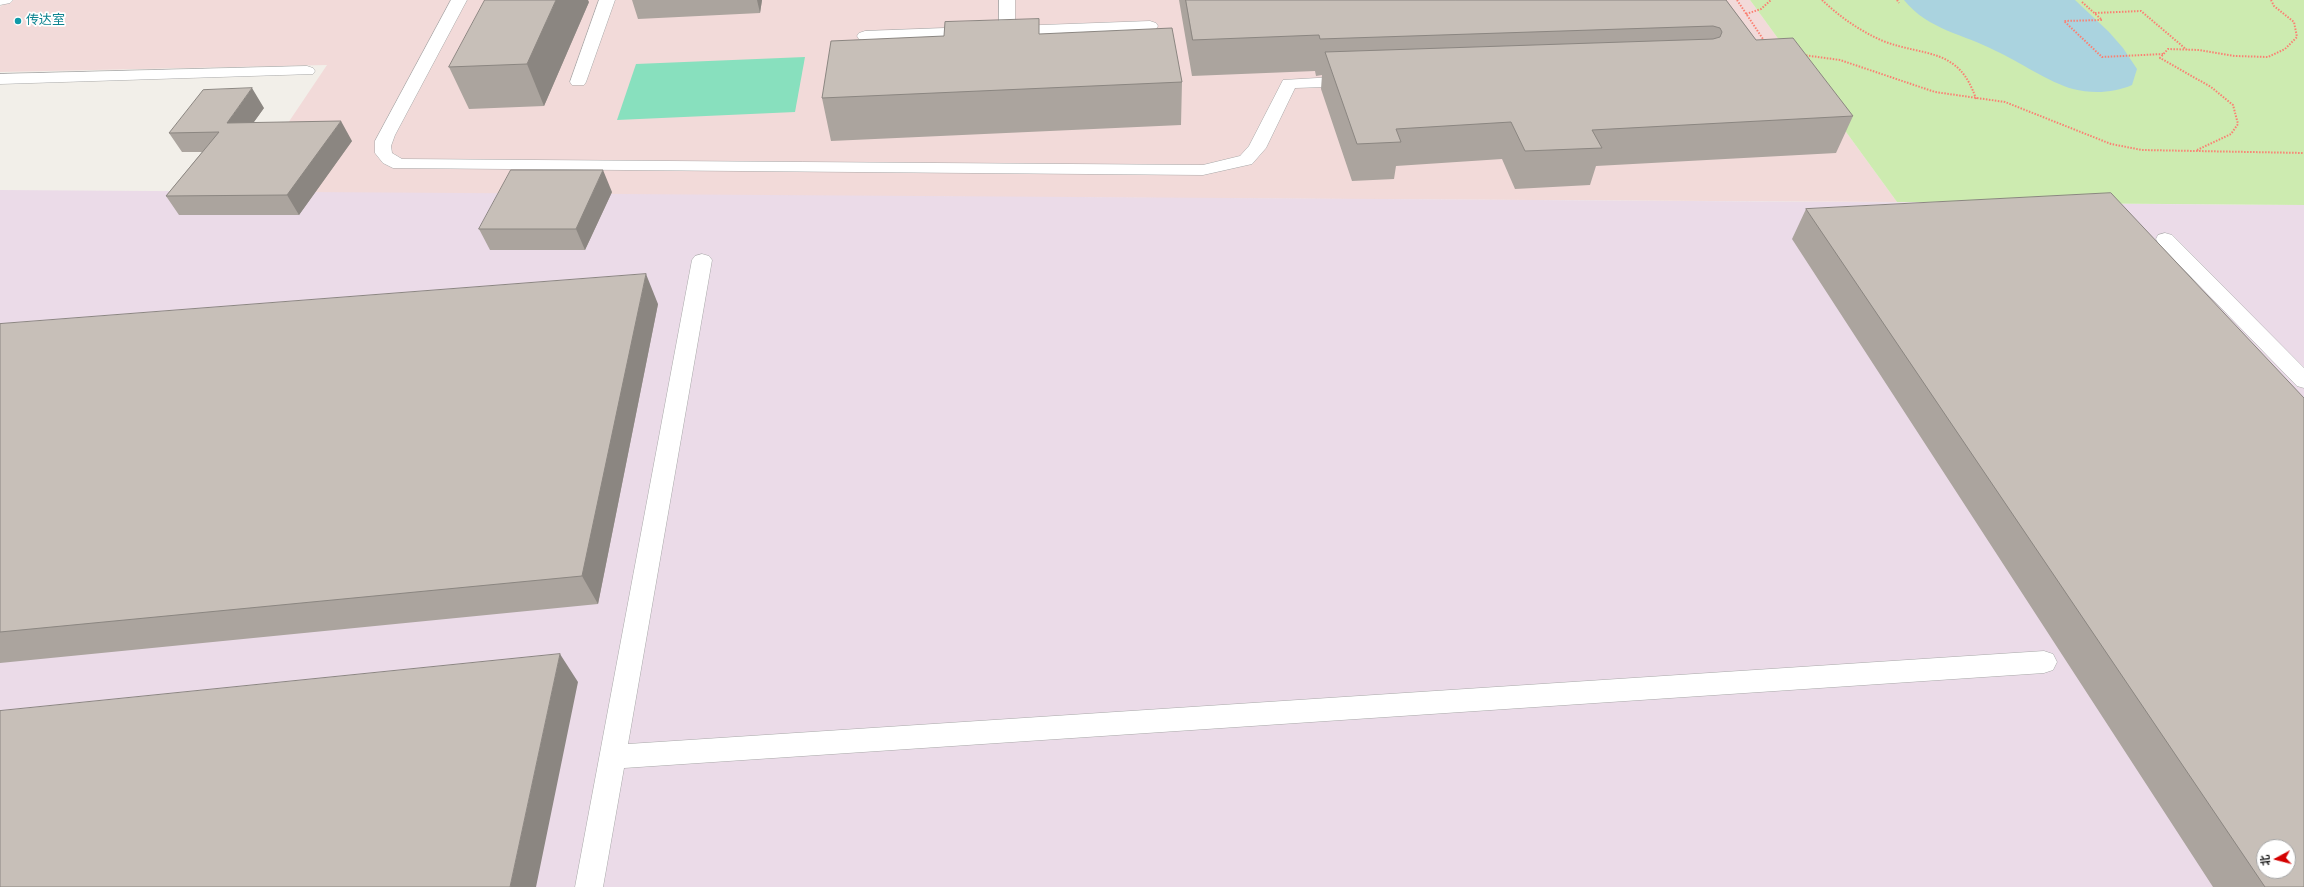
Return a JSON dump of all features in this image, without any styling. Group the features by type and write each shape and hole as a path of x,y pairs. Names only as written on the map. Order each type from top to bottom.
{"lane":[{"path":"0,0 5,0"},
{"path":"459,0 381,146 383,154 390,160 399,164 1203,170 1246,160 1257,148 1289,83 1368,80"},
{"path":"578,82 607,0"},
{"path":"1007,0 1007,31"},
{"path":"865,36 1150,26"},
{"path":"0,79 307,70"},
{"path":"2165,239 2304,381"},
{"path":"589,887 702,260"},
{"path":"612,757 2044,662"}],"path":[{"path":"1736,0 1767,44"},
{"path":"1746,14 1761,9 1771,0"},
{"path":"1822,0 1857,28 1891,44 1937,57 1958,67 1970,81 1976,99"},
{"path":"2196,151 2230,134 2238,124 2233,105 2211,87 2160,58 2168,49 2235,56 2268,57 2285,50 2297,37 2294,22 2274,6 2271,0"},
{"path":"2082,2 2102,20 2064,21 2102,57 2163,54"},
{"path":"2095,13 2141,11 2187,50"},
{"path":"1801,55 1840,60 1935,92 2005,102 2111,144 2142,150 2304,153"}],"shaded area":[{"path":"7,0 1750,0 1897,202 241,193 327,65 0,72 0,7"},
{"path":"0,190 2304,205 2304,887 0,887"}],"green space":[{"path":"1750,0 2304,0 2304,205 1897,202"},
{"path":"805,57 795,112 617,120 636,64"}],"water":[{"path":"1904,0 2075,0 2109,32 2123,48 2137,69 2132,85 2118,90 2103,92 2080,91 2064,86 1984,45 1935,25 1914,10"}],"building":[{"path":"485,0 556,0 527,64 449,67"},
{"path":"1186,0 1726,0 1756,40 1793,38 1853,116 1592,130 1602,148 1525,151 1511,122 1396,129 1401,142 1357,144 1325,52 1713,39 1720,37 1722,32 1720,28 1713,26 1320,39 1319,35 1193,40"},
{"path":"1039,19 1039,34 1172,28 1182,82 822,98 831,41 944,36 945,22"},
{"path":"252,88 227,123 341,121 287,195 166,196 219,132 169,133 203,90"},
{"path":"511,170 603,170 576,229 479,229"},
{"path":"2111,193 2304,398 2304,887 2265,887 2260,879 2296,879 2296,839 2256,839 2256,874 1806,209"},
{"path":"646,274 582,576 0,632 0,324"},
{"path":"560,654 510,887 0,887 0,711"}],"place":[{"name":"传达室","path":"18,21"}]}
